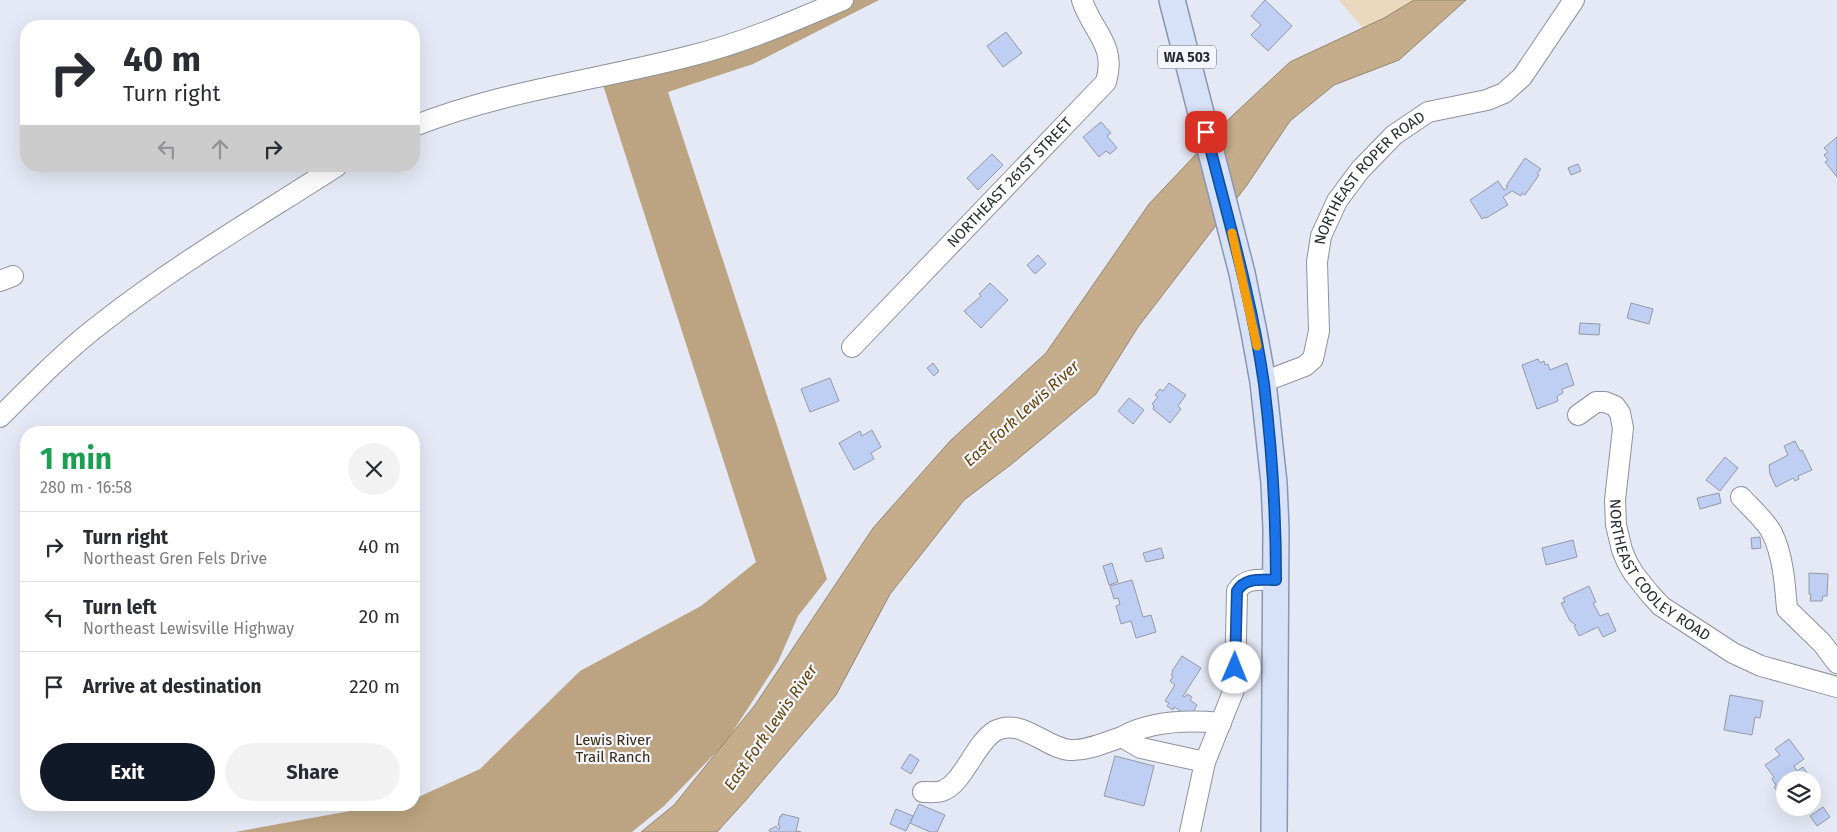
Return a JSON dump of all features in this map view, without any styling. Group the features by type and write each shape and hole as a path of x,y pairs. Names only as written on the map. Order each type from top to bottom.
{"main road":[{"name":"WA 503","path":"1172,0 1242,273 1263,382 1274,484 1276,529 1274,832"}],"street":[{"path":"420,124 455,111 492,101 692,56 741,41 844,0"},
{"name":"NORTHEAST 261ST STREET","path":"852,347 1106,82 1110,60 1107,48 1082,0"},
{"name":"NORTHEAST ROPER ROAD","path":"1263,382 1305,366 1312,358 1319,331 1317,262 1321,236 1337,201 1360,170 1394,135 1428,112 1487,100 1504,93 1522,78 1574,0"},
{"path":"0,417 40,377 110,316 172,272 327,172"},
{"name":"NORTHEAST COOLEY ROAD","path":"1578,415 1596,402 1605,402 1615,406 1620,413 1623,428 1615,500 1616,525 1620,544 1627,562 1637,579 1661,606 1733,653 1761,666 1837,686"},
{"path":"1741,497 1771,532 1785,582 1787,609 1822,644 1837,664"},
{"path":"1190,832 1205,762 1234,687 1237,591 1241,584 1250,581 1276,580"},
{"path":"923,792 942,791 956,780 979,747 994,731 1009,727 1028,732 1055,747 1071,750 1122,737 1134,730 1198,721 1221,723"},
{"path":"1122,737 1141,748 1205,762"}],"shaded area":[{"path":"1339,0 1422,0 1370,29 1362,27"}],"green space":[{"name":"Lewis River Trail Ranch","path":"823,0 879,0 753,64 668,92 827,579 798,616 778,662 726,742 664,806 632,832 235,832 350,811 420,811 420,796 480,769 580,671 701,606 756,562 603,85"}],"water":[{"name":"East Fork Lewis River","path":"1414,0 1466,0 1399,60 1334,85 1290,121 1247,185 1138,327 1096,394 1013,463 964,500 890,594 836,695 717,832 641,832 674,805 755,705 873,528 950,441 1046,353 1149,204 1233,115 1290,62 1384,18"}],"building":[{"path":"1265,0 1292,26 1268,51 1251,35 1261,25 1251,16"},
{"path":"1006,32 1022,53 1003,67 987,46"},
{"path":"1101,122 1111,133 1107,136 1117,148 1110,154 1106,151 1099,157 1083,137"},
{"path":"1837,137 1837,177 1825,162 1828,160 1824,155 1828,152 1824,148"},
{"path":"992,154 1003,165 978,190 967,178"},
{"path":"1525,158 1541,169 1525,195 1522,193 1521,196 1512,191 1503,197 1508,205 1482,219 1470,200 1498,181 1504,190 1508,187 1506,186"},
{"path":"1578,164 1581,171 1571,175 1568,168"},
{"path":"1038,255 1046,264 1035,274 1027,265"},
{"path":"990,283 1008,300 981,328 964,311 981,296 979,294"},
{"path":"1631,303 1653,309 1649,324 1627,318"},
{"path":"1580,323 1600,324 1599,335 1579,334"},
{"path":"1538,359 1540,363 1544,361 1545,365 1548,364 1550,370 1567,363 1574,385 1562,389 1563,393 1557,396 1558,401 1537,409 1522,365"},
{"path":"933,363 939,371 934,376 927,368"},
{"path":"830,378 839,401 810,412 801,389"},
{"path":"1169,383 1186,395 1178,406 1181,409 1170,423 1153,409 1154,406 1152,404 1158,397 1155,395 1160,389 1163,391"},
{"path":"1129,398 1144,410 1133,424 1118,411"},
{"path":"872,430 881,447 871,453 874,459 854,470 839,443 860,431 862,436"},
{"path":"1795,441 1812,470 1798,476 1799,479 1795,481 1793,478 1776,487 1770,474 1769,465 1788,455 1784,446"},
{"path":"1725,457 1738,468 1720,491 1706,480"},
{"path":"1719,493 1721,503 1700,509 1697,498"},
{"path":"1760,537 1761,548 1752,549 1751,538"},
{"path":"1573,540 1577,557 1546,565 1542,548"},
{"path":"1161,548 1164,558 1146,562 1143,553"},
{"path":"1112,563 1118,582 1109,585 1103,566"},
{"path":"1809,573 1828,574 1827,596 1823,596 1822,601 1810,601"},
{"path":"1132,580 1143,617 1151,615 1156,632 1136,638 1131,621 1121,624 1116,606 1120,604 1118,598 1114,599 1110,586"},
{"path":"1589,586 1596,602 1593,603 1600,616 1608,613 1616,631 1603,637 1598,627 1579,636 1574,626 1576,625 1570,621 1561,603 1565,602 1563,598"},
{"path":"1182,656 1201,668 1183,696 1185,697 1187,694 1192,697 1190,700 1197,705 1190,717 1174,707 1173,710 1167,706 1169,703 1165,701 1175,685 1170,681 1173,676 1171,675 1172,671"},
{"path":"1730,695 1763,701 1760,718 1755,717 1752,735 1724,730"},
{"path":"1789,739 1804,759 1794,766 1797,771 1776,771 1776,785 1772,779 1774,777 1765,765 1780,755 1775,749"},
{"path":"910,754 919,760 911,774 901,768"},
{"path":"1115,756 1154,766 1144,806 1104,796"},
{"path":"1803,767 1806,771 1797,771"},
{"path":"919,804 945,815 937,832 930,832 910,823"},
{"path":"1823,807 1830,817 1817,826 1810,816 1821,816 1821,808"},
{"path":"896,809 913,816 906,831 890,824"},
{"path":"782,814 799,818 796,831 801,832 770,832 769,830 776,826 779,830 780,826 778,825"}],"slow traffic":[{"path":"1232,233 1257,346"}],"route":[{"path":"1206,132 1242,273 1254,332 1263,382 1274,484 1276,580 1250,581 1241,584 1237,591 1235,668"}]}
